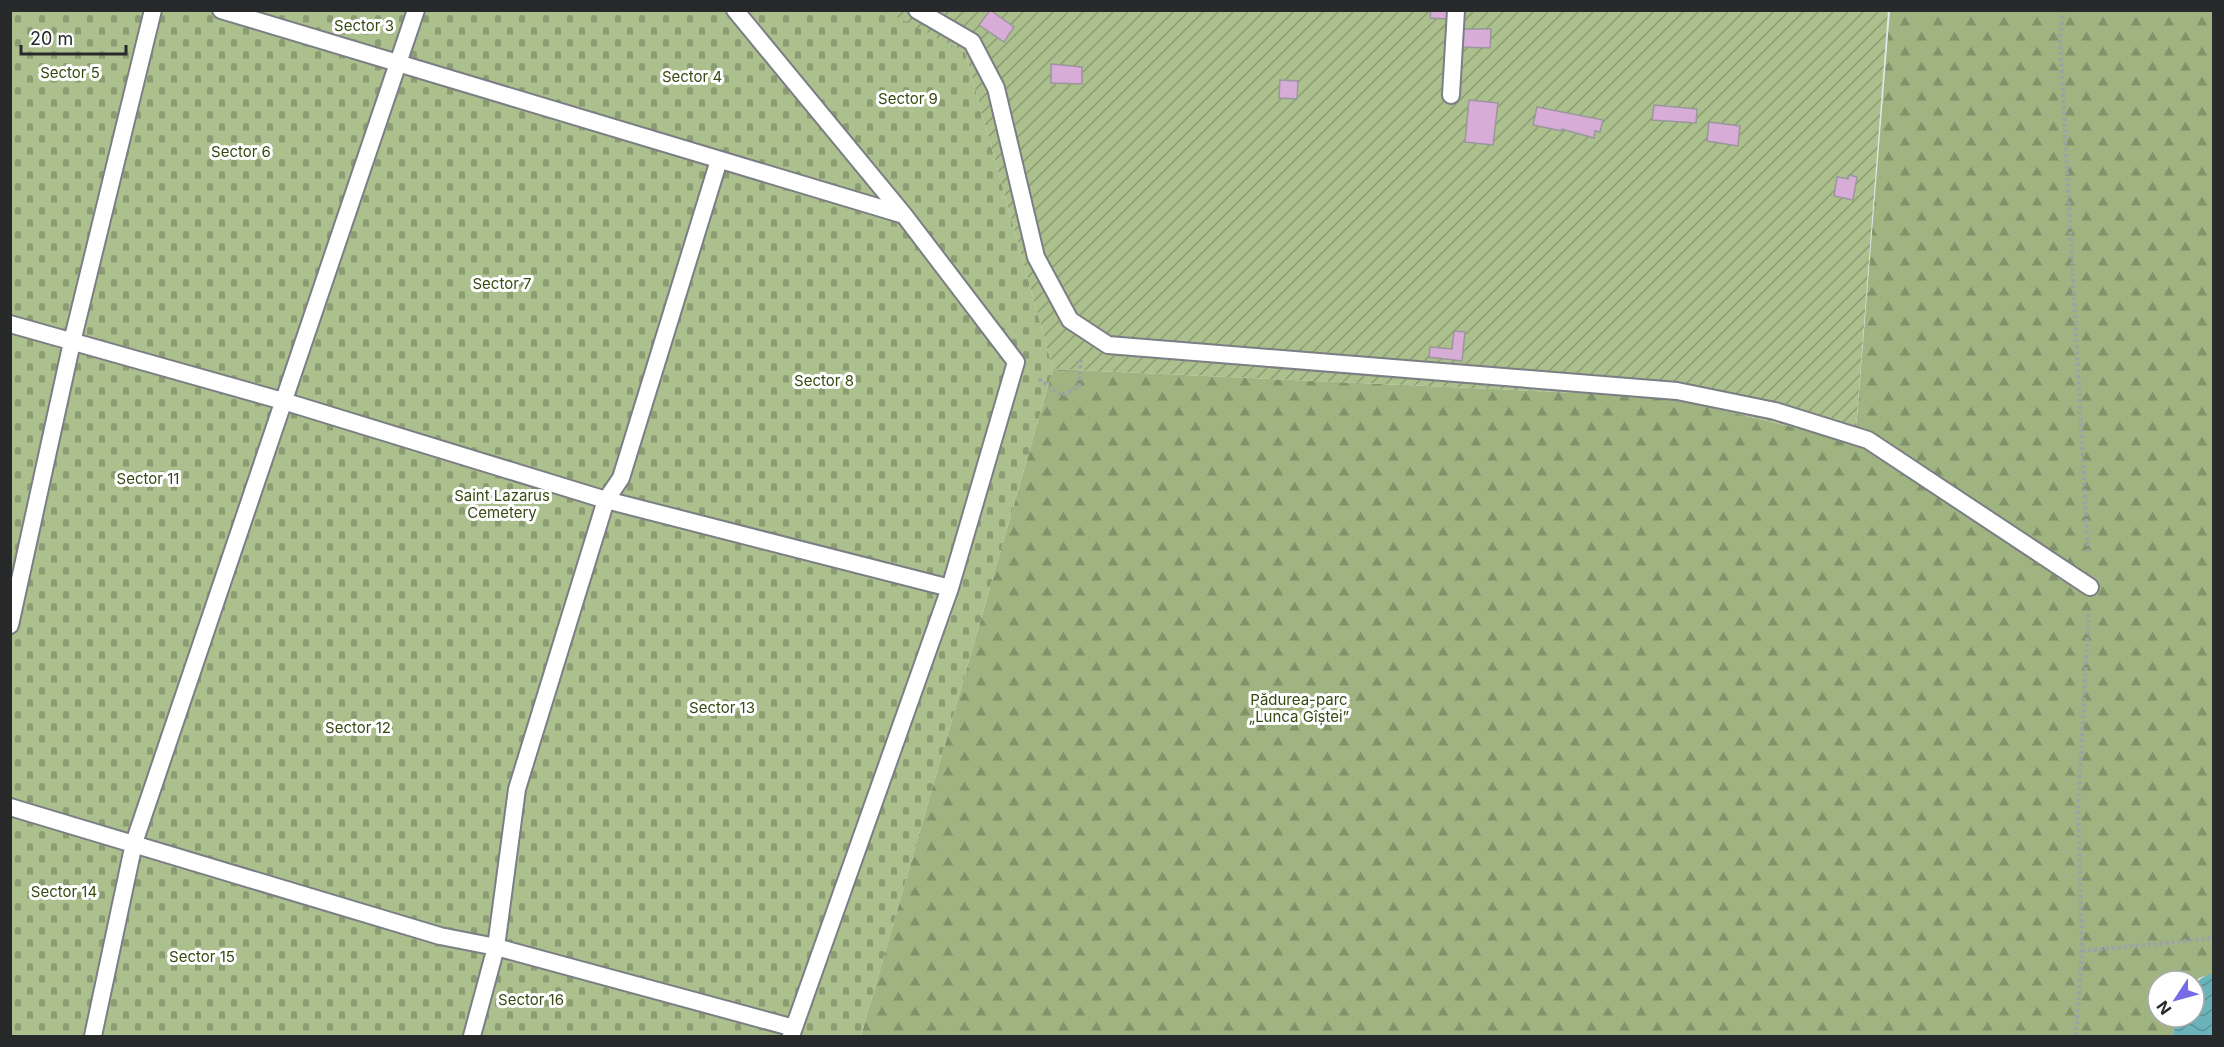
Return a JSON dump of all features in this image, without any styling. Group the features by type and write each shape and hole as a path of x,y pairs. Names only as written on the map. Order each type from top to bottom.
{"lane":[{"path":"10,625 72,342 153,10"},
{"path":"221,10 904,215"},
{"path":"93,1036 134,843 416,10"},
{"path":"10,807 406,926 496,947 792,1032 950,588 1016,362 904,215 735,10"},
{"path":"917,10 972,42 996,88 1036,257 1070,320 1108,345 1677,391 1775,411 1868,440 2090,587"},
{"path":"1450,95 1456,10"},
{"path":"472,1036 496,947 517,789 606,500 621,478 719,160"},
{"path":"10,324 283,401 606,500 950,588"}],"path":[{"path":"2063,10 2060,41 2090,587 2078,807 2082,951 2076,1036"},
{"path":"1016,362 1062,396 1079,386 1082,350 1070,320"},
{"path":"2082,951 2214,938"}],"green space":[{"name":"Saint Lazarus Cemetery","path":"885,10 965,52 1053,369 861,1036 11,1036 10,11"},
{"path":"885,11 1888,11 1855,442 1668,397 1053,369 965,52"},
{"name":"Pădurea-parc „Lunca Gîștei”","path":"1890,11 2213,11 2214,973 2206,976 2206,969 2146,969 2146,1029 2174,1029 2172,1036 861,1036 1053,369 1668,397 1855,442"}],"water":[{"path":"2213,973 2213,1036 2172,1036 2174,1029 2206,1029 2206,976"}],"building":[{"path":"990,10 1014,27 1004,42 979,25"},
{"path":"1431,10 1449,10 1448,19 1430,18"},
{"path":"1461,29 1491,29 1490,48 1461,47"},
{"path":"1051,64 1082,67 1082,84 1051,83"},
{"path":"1280,80 1298,81 1297,99 1279,98"},
{"path":"1469,100 1498,103 1493,145 1465,142"},
{"path":"1654,105 1697,109 1696,123 1652,120"},
{"path":"1537,107 1603,120 1600,132 1595,131 1594,138 1562,129 1562,131 1533,125"},
{"path":"1709,122 1740,126 1738,146 1707,141"},
{"path":"1849,175 1857,177 1853,200 1834,196 1837,177 1848,179"},
{"path":"1454,331 1465,332 1462,361 1429,357 1430,347 1452,349"}],"park label":[{"name":"Sector 3","path":"364,26"},
{"name":"Sector 5","path":"70,73"},
{"name":"Sector 4","path":"692,77"},
{"name":"Sector 9","path":"908,99"},
{"name":"Sector 6","path":"241,152"},
{"name":"Sector 7","path":"502,284"},
{"name":"Sector 8","path":"824,381"},
{"name":"Sector 11","path":"148,479"},
{"name":"Sector 13","path":"722,708"},
{"name":"Sector 12","path":"358,728"},
{"name":"Sector 14","path":"64,892"},
{"name":"Sector 15","path":"202,957"},
{"name":"Sector 16","path":"531,1000"}]}
